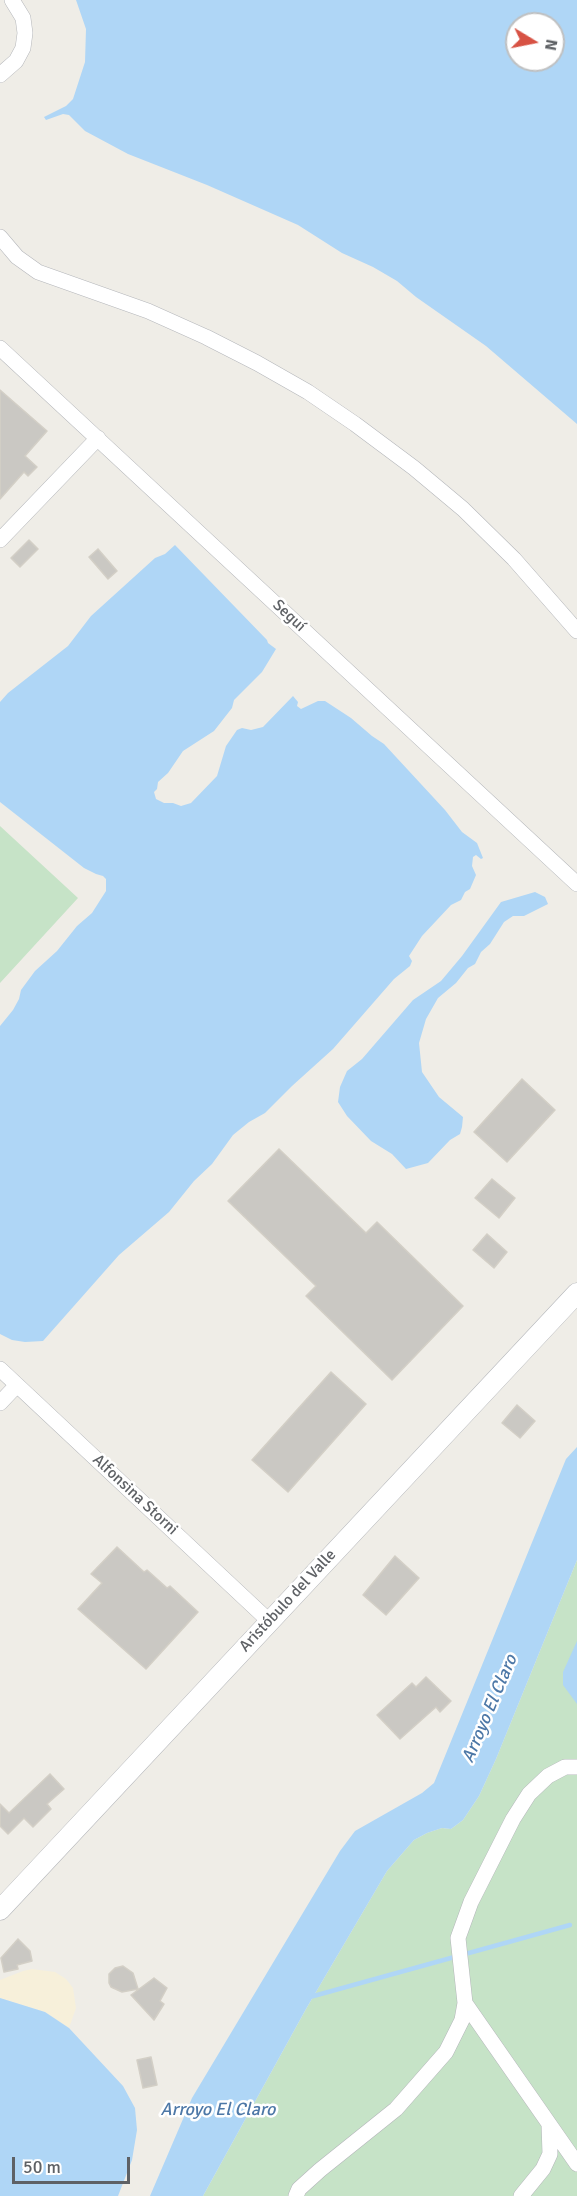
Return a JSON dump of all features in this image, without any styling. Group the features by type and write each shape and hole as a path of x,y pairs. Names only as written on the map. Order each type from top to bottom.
{"street":[{"path":"2,75 16,61 24,40 23,18 14,2"},
{"path":"0,237 16,257 38,272 148,311 206,337 277,374 355,424 414,468 463,509 514,559 577,631"},
{"name":"Seguí","path":"0,348 577,884"},
{"path":"0,540 98,438"},
{"name":"Aristóbulo del Valle","path":"0,1909 577,1293"},
{"name":"Alfonsina Storni","path":"0,1370 269,1621"},
{"path":"0,1403 17,1385"},
{"path":"296,2196 299,2189 320,2170 396,2109 446,2052 462,2020 465,2003 458,1938 471,1902 513,1819 529,1794 548,1776 565,1767 577,1767"},
{"path":"465,2003 577,2164"},
{"path":"521,2196 543,2169 550,2154 549,2124"}],"green space":[{"path":"0,826 78,898 0,983"},
{"path":"577,1560 577,2196 203,2196 306,2009 387,1871 414,1840 442,1828 451,1829 463,1820 479,1796"}],"sand":[{"path":"32,1969 55,1972 66,1979 73,1988 76,2008 69,2028 45,2012 0,1998 0,1980"}],"water":[{"path":"76,0 577,0 577,424 486,346 397,281 373,267 342,253 298,225 207,185 128,154 85,131 69,115 63,114 46,120 44,117 66,106 73,99 85,62 86,29"},
{"path":"175,545 276,649 262,672 234,700 232,708 214,731 183,751 168,773 158,782 154,792 156,799 181,806 191,803 217,776 226,746 237,730 263,727 293,696 298,702 297,706 301,709 318,701 325,701 384,744 445,810 462,832 477,843 483,858 476,855 473,857 472,866 476,875 470,889 465,892 461,900 451,905 422,936 409,956 412,961 410,966 394,979 333,1049 265,1113 233,1135 212,1164 194,1181 169,1212 119,1255 43,1341 12,1340 0,1334 0,1026 13,1010 21,990 35,971 92,913 106,891 106,879 84,868 0,802 0,702 8,693 68,646 91,616 155,558 165,554"},
{"path":"535,892 545,897 548,904 524,916 513,916 504,922 490,944 481,952 475,964 438,998 426,1019 419,1043 422,1072 439,1097 463,1117 462,1127 460,1134 450,1140 428,1163 406,1169 392,1154 371,1141 347,1116 338,1102 340,1087 347,1071 362,1059 413,1000 441,981 501,902"},
{"name":"Arroyo El Claro","path":"577,1447 577,1560 479,1796 463,1820 451,1829 442,1828 414,1840 387,1871 306,2009 203,2196 150,2196 192,2098 340,1851 355,1831 422,1793 434,1783 566,1459"},
{"path":"577,1641 577,1704 563,1685 563,1672"},
{"path":"0,1998 45,2012 69,2028 123,2086 135,2108 137,2130 132,2160 118,2196 0,2196"}],"building":[{"path":"0,390 47,431 25,456 37,467 28,476 24,472 0,499"},
{"path":"29,540 38,549 20,567 11,558"},
{"path":"98,549 117,571 108,579 89,557"},
{"path":"522,1079 555,1110 507,1162 474,1132"},
{"path":"279,1149 366,1233 377,1222 463,1306 392,1380 306,1296 316,1286 228,1201"},
{"path":"492,1179 515,1198 499,1218 475,1198"},
{"path":"487,1234 507,1252 494,1268 473,1250"},
{"path":"331,1372 366,1404 288,1492 252,1460"},
{"path":"517,1405 535,1421 520,1438 502,1423"},
{"path":"117,1547 144,1572 147,1570 167,1588 170,1586 198,1612 146,1669 78,1609 102,1583 91,1574"},
{"path":"395,1556 419,1578 386,1615 363,1595"},
{"path":"426,1677 451,1701 440,1712 436,1707 400,1739 377,1715 412,1683 416,1687"},
{"path":"50,1774 64,1789 47,1804 51,1809 33,1827 24,1818 8,1834 0,1826 0,1804 9,1813"},
{"path":"18,1939 30,1951 32,1961 17,1965 18,1969 4,1972 1,1958"},
{"path":"123,1966 133,1973 138,1989 122,1992 111,1987 109,1974 115,1968"},
{"path":"154,1978 167,1988 160,2001 164,2004 154,2020 131,1995"},
{"path":"151,2057 157,2085 143,2088 137,2060"}],"waterway":[{"path":"310,1997 570,1925"}]}
